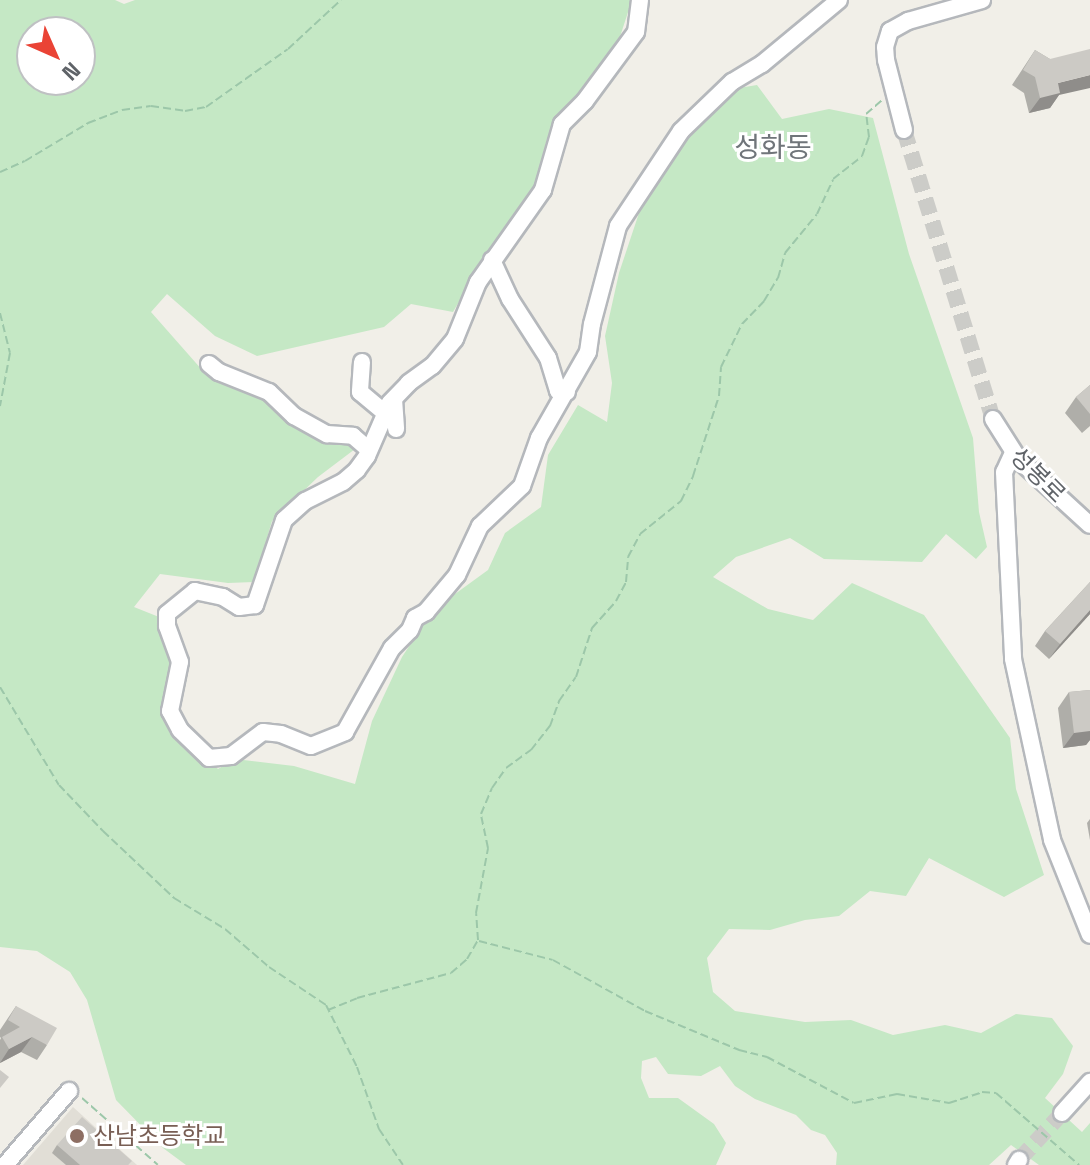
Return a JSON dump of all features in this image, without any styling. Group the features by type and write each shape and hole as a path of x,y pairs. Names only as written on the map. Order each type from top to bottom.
{"street":[{"path":"640,0 636,32 585,101 562,124 543,190 478,282 455,339 432,366 389,405 357,470 343,482 305,501 284,520 255,605 239,607 223,597 195,591 167,614 167,626 180,662 170,711 180,730 209,758 231,756 263,732 281,734 311,746 323,744 345,732 392,648 410,630 415,618 435,602 467,560 480,526 522,486 539,438 588,352 592,324 618,226 681,131 732,82 762,64 839,0"},
{"path":"904,130 886,60 886,38 896,25 982,0"},
{"path":"492,260 510,299 548,358 558,391 567,392"},
{"path":"362,362 360,392 389,405 396,429"},
{"path":"209,364 219,372 269,392 294,416 327,434 353,436 369,450"},
{"name":"성봉로","path":"993,419 1013,453 1090,525"},
{"path":"1013,453 1004,472 1013,659 1048,828 1090,935"},
{"path":"1062,1113 1090,1082"},
{"path":"5,1165 69,1091"}],"path":[{"path":"0,172 25,161 88,123 122,110 151,106 185,111 206,107 288,49 341,0"},
{"path":"328,1010 357,998 451,973 467,959 478,940 476,913 488,848 481,814 492,788 506,768 531,750 550,726 559,701 576,677 592,628 616,601 626,582 628,557 640,534 681,501 693,476 719,396 721,367 742,324 764,301 778,278 785,253 817,214 833,179 862,156 869,137 866,114 892,86"},
{"path":"0,313 10,353 0,406"},
{"path":"0,687 59,785 103,831 174,898 249,946 269,967 326,1005 357,1067 379,1129 403,1165"},
{"path":"478,940 553,960 645,1011 739,1050 767,1057 854,1103 897,1094 949,1103 982,1092 996,1093 1079,1165"},
{"path":"69,1091 72,1089 158,1165"}],"shaded area":[{"name":"산남초등학교","path":"73,1107 137,1165 23,1165"}],"green space":[{"path":"0,0 115,0 124,4 135,0 632,0 613,58 568,104 547,139 534,186 494,242 453,312 411,304 384,327 257,356 215,336 167,294 151,312 203,371 265,396 355,449 318,477 272,521 254,582 228,583 160,574 134,607 164,619 173,670 170,721 218,769 235,759 294,766 355,784 372,721 402,657 433,610 488,570 505,533 541,507 548,455 578,405 607,422 612,383 605,336 619,273 639,213 682,143 733,89 757,85 782,119 829,109 873,118 909,254 973,438 979,512 987,547 976,559 946,534 922,562 824,559 790,538 736,557 713,577 768,609 813,620 852,583 924,615 1010,738 1016,789 1044,875 1004,897 929,858 906,896 870,891 839,916 805,920 770,930 729,929 707,958 713,992 735,1011 805,1022 851,1020 893,1035 945,1025 981,1033 1016,1014 1052,1018 1073,1046 1063,1074 1045,1098 1082,1132 1090,1123 1090,1165 1039,1165 1011,1145 989,1165 836,1165 837,1153 825,1135 811,1130 796,1115 755,1099 735,1086 720,1066 701,1076 668,1074 656,1057 642,1061 641,1078 649,1098 678,1098 714,1124 726,1143 716,1165 186,1165 163,1148 116,1100 87,1000 70,972 37,951 0,947"}],"building":[{"path":"1090,49 1090,75 1058,83 1060,93 1040,98 1035,77 1023,70 1035,50 1050,59"},
{"path":"1090,385 1090,414 1076,397"},
{"path":"1090,582 1090,610 1060,644 1045,631"},
{"path":"1090,690 1090,731 1074,733 1069,692"},
{"path":"16,1006 57,1028 47,1045 32,1037 9,1049 2,1037 20,1027 8,1020"},
{"path":"0,1070 9,1077 0,1088"},
{"path":"82,1117 132,1161 128,1165 80,1165 57,1145"}],"tunnel":[{"path":"904,130 993,419"},
{"path":"1019,1160 1062,1113"}],"place":[{"name":"산남초등학교","path":"77,1136"}],"district":[{"name":"성화동","path":"773,147"}]}
